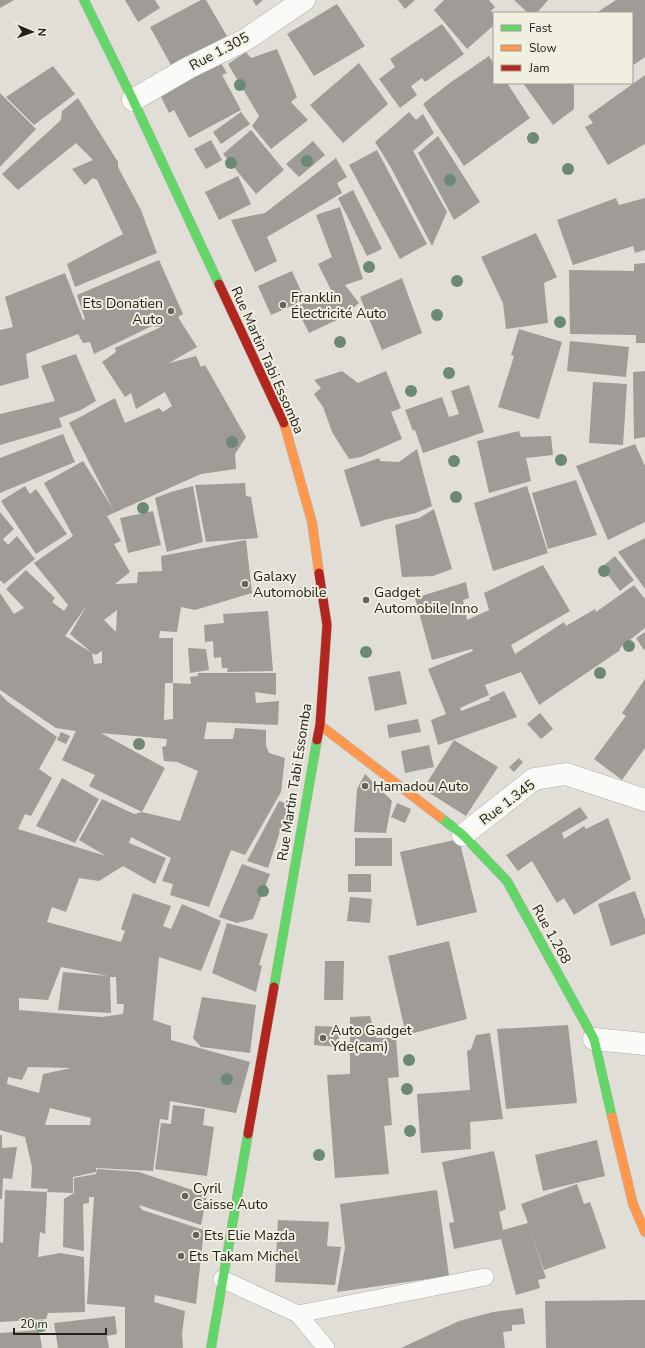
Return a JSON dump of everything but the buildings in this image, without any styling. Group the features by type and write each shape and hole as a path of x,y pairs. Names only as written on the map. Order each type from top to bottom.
{"main road":[{"name":"Rue Martin Tabi Essomba","path":"84,0 133,100 286,427 312,522 327,625 320,725 210,1348"},
{"name":"Rue 1.268","path":"320,725 463,835 507,881 594,1039 633,1204 645,1232"}],"street":[{"name":"Rue 1.305","path":"133,100 188,68 244,40 304,0"},
{"name":"Rue 1.345","path":"463,835 534,779 566,774 645,800"},
{"path":"594,1039 645,1044"}],"lane":[{"path":"298,1314 485,1277"},
{"path":"222,1280 298,1314 326,1348"}],"traffic: fast":[{"path":"84,0 133,100 219,284"},
{"path":"274,987 317,740"},
{"path":"440,817 463,835 507,881 594,1039 612,1117"},
{"path":"211,1348 248,1134"}],"traffic: slow":[{"path":"284,423 312,522 319,573"},
{"path":"320,725 440,817"},
{"path":"612,1117 633,1204 645,1232"}],"traffic: jam":[{"path":"219,284 284,423"},
{"path":"317,740 320,725 327,625 319,573"},
{"path":"248,1134 274,987"}],"place":[{"name":"Franklin Électricité Auto","path":"283,305"},
{"name":"Ets Donatien Auto","path":"171,311"},
{"name":"Galaxy Automobile","path":"245,584"},
{"name":"Gadget Automobile Inno","path":"366,600"},
{"name":"Hamadou Auto","path":"365,786"},
{"name":"Auto Gadget Yde(cam)","path":"323,1038"},
{"name":"Cyril Caisse Auto","path":"185,1196"},
{"name":"Ets Elie Mazda","path":"196,1235"},
{"name":"Ets Takam Michel","path":"181,1256"}]}
